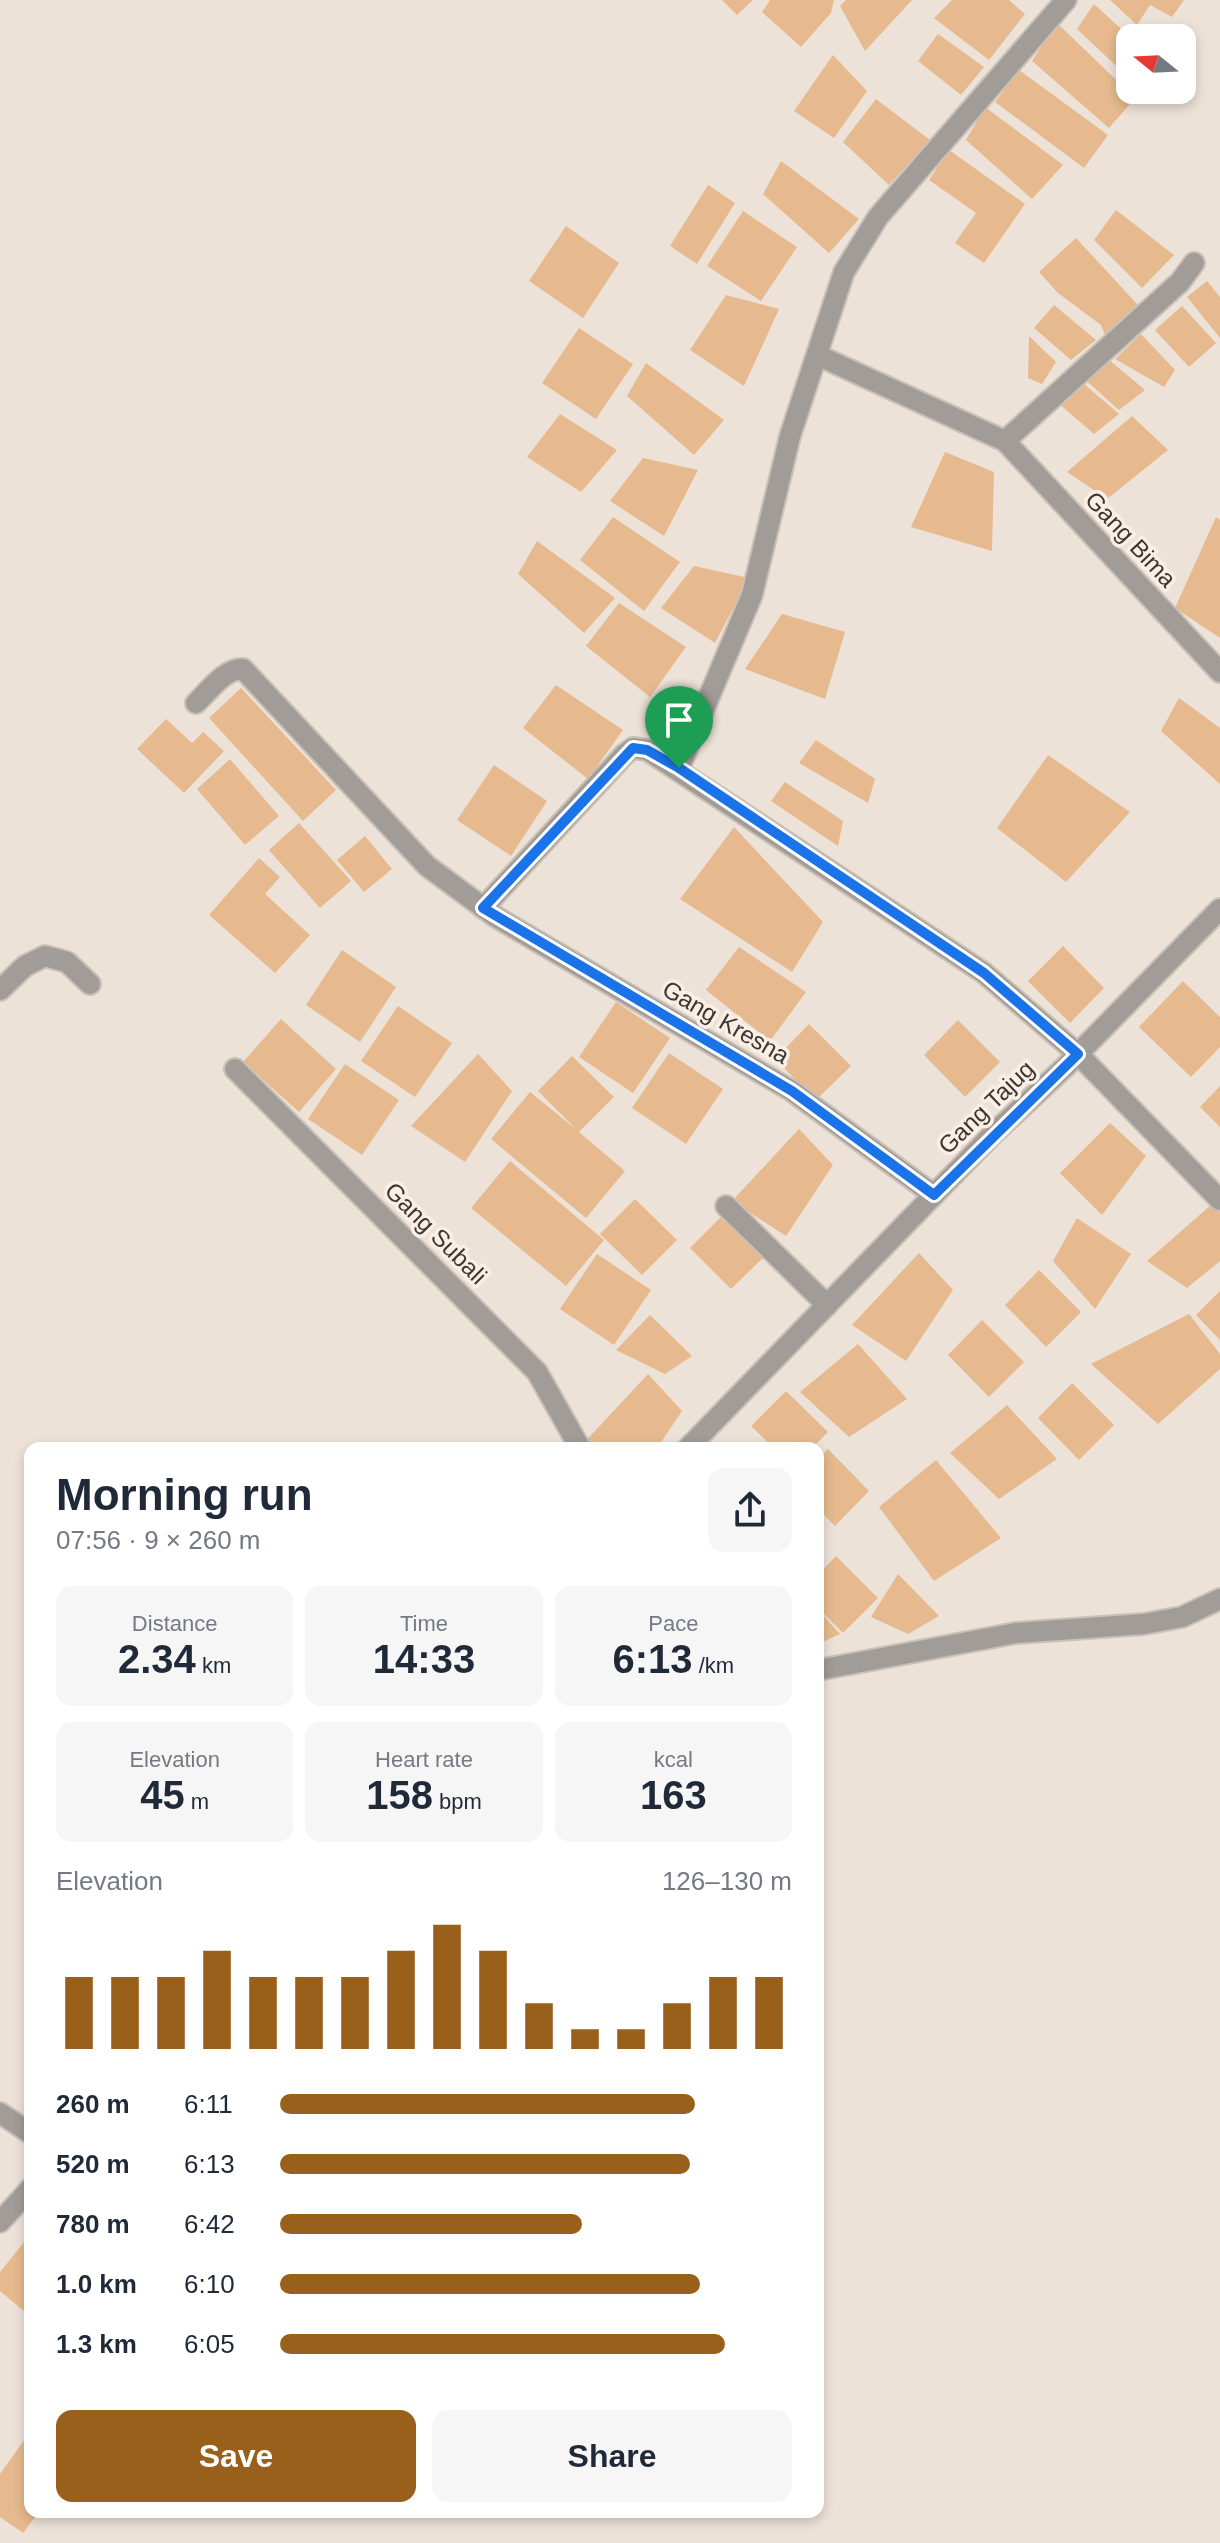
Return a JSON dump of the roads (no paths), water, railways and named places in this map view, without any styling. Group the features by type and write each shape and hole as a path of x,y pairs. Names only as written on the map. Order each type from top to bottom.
{"street":[{"path":"679,768 752,595 790,436 844,272 878,217 1066,0"},
{"path":"817,355 1005,441 1180,282 1194,263"},
{"name":"Gang Bima","path":"1005,441 1220,672"},
{"name":"Gang Kresna","path":"196,703 235,669 254,677 427,866 483,908 792,1091 934,1195"},
{"path":"483,908 633,748 647,750 679,768 984,973 1078,1054 1220,1200"},
{"name":"Gang Tajug","path":"694,1442 934,1195 1219,912"},
{"path":"0,990 25,966 45,956 67,962 90,984"},
{"name":"Gang Subali","path":"235,1069 537,1372 577,1442"},
{"path":"726,1206 827,1305"},
{"path":"824,1669 1016,1633 1144,1624 1182,1617 1220,1599"},
{"path":"0,2113 24,2129"},
{"path":"0,2222 24,2196"}]}
